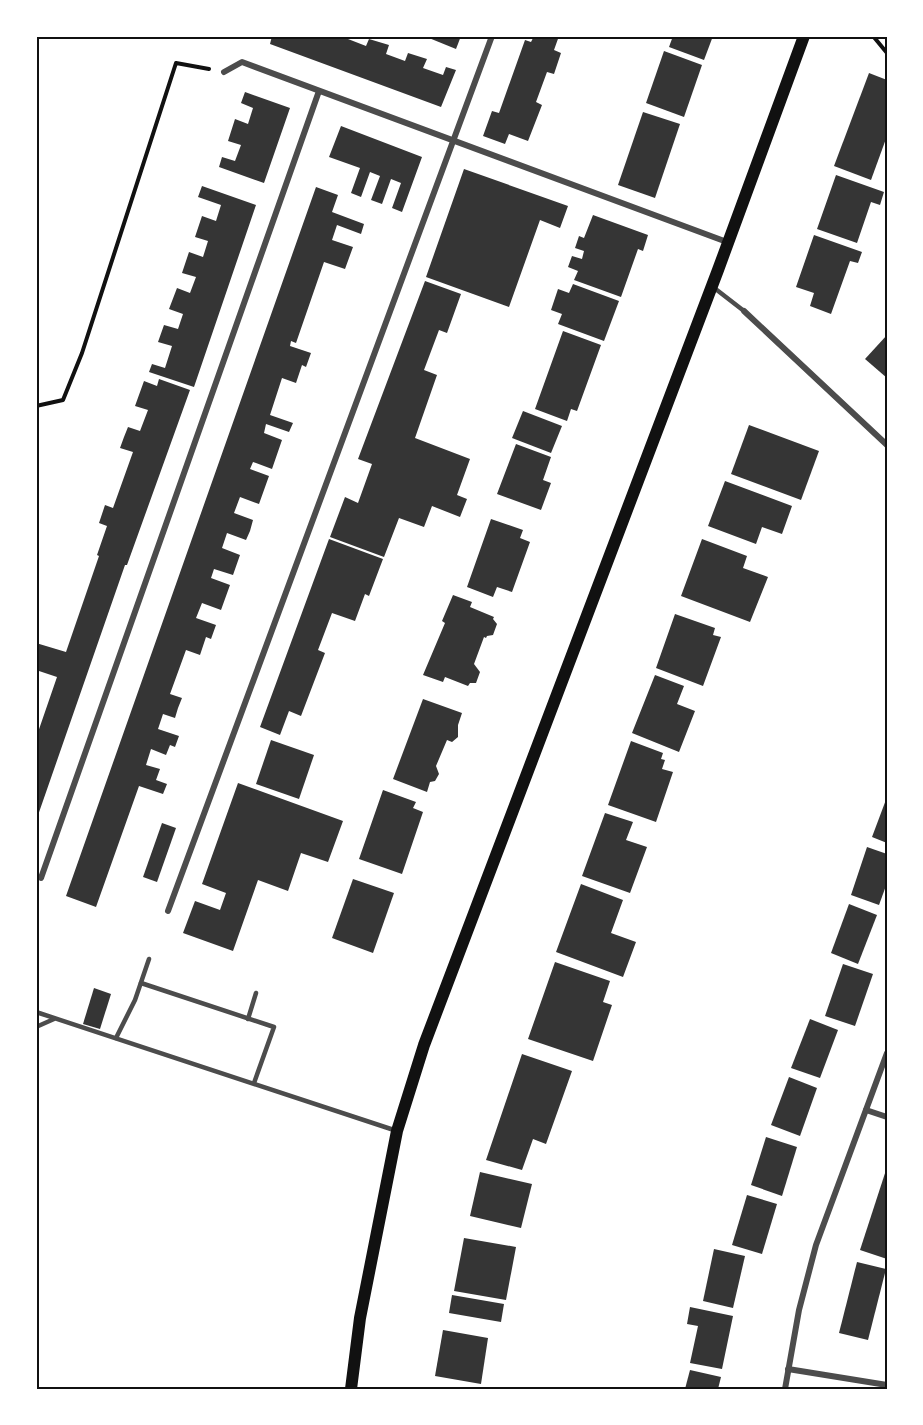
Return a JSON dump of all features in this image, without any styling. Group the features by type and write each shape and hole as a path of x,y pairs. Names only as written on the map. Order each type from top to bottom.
{"main road":[{"path":"351,1389 360,1318 397,1131 424,1045 712,286 804,36"}],"street":[{"path":"168,911 492,36"},
{"path":"224,72 242,62 728,242"},
{"path":"41,878 319,91"},
{"path":"744,311 887,445"},
{"path":"785,1389 799,1310 816,1245 887,1053"},
{"path":"866,1110 887,1117"},
{"path":"788,1368 887,1386"}],"lane":[{"path":"712,286 744,311"},
{"path":"116,1038 141,983 148,959"},
{"path":"141,983 274,1027 254,1083"},
{"path":"248,1018 256,993"},
{"path":"36,1012 397,1131"},
{"path":"36,1027 54,1019"}],"path":[{"path":"873,36 887,53"},
{"path":"36,406 63,400 82,353 176,63 224,72"}],"building":[{"path":"272,36 349,36 348,39 366,46 369,39 389,45 386,54 405,61 408,53 427,59 423,68 443,75 446,67 456,70 441,107 270,44"},
{"path":"424,36 461,36 456,49"},
{"path":"534,36 559,36 554,50 561,53 554,74 547,72 536,102 542,105 528,141 509,134 505,144 483,136 492,111 499,113 525,40 531,42"},
{"path":"673,36 713,36 704,60 669,47"},
{"path":"664,51 702,65 684,117 646,103"},
{"path":"869,73 887,80 887,136 871,180 834,166"},
{"path":"245,92 290,108 264,183 219,167 222,157 235,161 241,145 228,141 235,119 248,124 253,108 241,103"},
{"path":"643,112 680,124 655,198 618,185"},
{"path":"341,126 422,157 402,212 392,208 401,183 391,179 382,204 371,200 380,176 370,172 361,197 351,193 360,168 329,157"},
{"path":"464,169 568,206 560,228 540,220 509,307 426,277"},
{"path":"836,175 884,192 880,205 871,202 857,243 817,229"},
{"path":"202,186 256,205 194,387 149,372 152,364 165,368 172,346 158,342 164,325 178,329 183,314 169,309 177,288 190,293 196,277 182,273 189,252 203,257 208,241 195,237 202,216 216,221 221,205 198,197"},
{"path":"316,187 338,195 332,212 364,224 361,234 337,225 332,240 353,247 345,269 324,262 296,343 291,341 290,346 311,353 306,367 302,365 296,383 282,378 270,415 293,423 289,432 266,424 264,433 282,440 272,469 253,462 250,469 269,476 259,504 240,497 234,513 253,520 250,531 246,540 227,533 222,548 240,555 233,575 214,569 211,578 230,585 221,610 202,603 196,618 216,625 211,639 206,637 200,655 186,650 170,694 182,698 175,718 163,714 158,729 179,736 175,747 170,745 166,755 151,749 146,765 160,769 156,780 167,784 163,794 139,786 96,907 66,896"},
{"path":"593,215 648,235 643,251 638,249 621,297 574,280 578,271 568,267 572,256 582,259 584,251 575,248 579,236 584,238"},
{"path":"814,235 862,252 858,263 850,261 831,314 810,306 814,293 796,287"},
{"path":"425,281 461,294 447,333 439,330 424,370 437,375 415,438 470,459 457,495 467,499 460,517 432,506 424,527 399,518 384,557 330,537 345,497 358,503 372,464 358,459"},
{"path":"573,284 619,301 604,341 558,324 562,314 551,310 558,289 569,293"},
{"path":"563,331 601,345 577,411 571,409 567,421 535,409"},
{"path":"887,335 887,378 865,359"},
{"path":"159,379 190,390 127,565 125,565 36,821 36,738 57,677 36,670 36,643 66,652 107,526 99,523 105,505 113,508 133,452 120,448 128,427 140,431 148,410 135,406 144,381 157,386"},
{"path":"523,411 562,426 551,453 512,438"},
{"path":"749,425 819,451 801,500 731,474"},
{"path":"516,444 551,457 543,480 551,483 541,510 497,494"},
{"path":"725,481 792,506 782,534 762,527 756,544 708,526"},
{"path":"491,519 523,530 520,538 530,542 512,592 497,587 493,597 467,587"},
{"path":"329,539 383,559 369,596 365,594 355,621 332,613 318,650 325,653 301,716 289,711 280,735 260,727"},
{"path":"702,539 747,556 743,568 768,577 750,622 681,596"},
{"path":"453,595 472,602 470,607 494,617 497,624 493,635 484,637 474,664 480,672 476,683 470,683 468,686 445,677 443,682 423,675 445,623 442,621"},
{"path":"675,614 715,628 713,635 721,637 703,686 656,668"},
{"path":"655,675 684,686 677,704 695,711 679,752 632,733"},
{"path":"423,699 462,713 458,725 458,737 452,742 447,740 436,766 439,774 435,781 430,782 427,792 393,779"},
{"path":"271,740 314,755 299,799 256,784"},
{"path":"631,741 663,753 661,759 665,760 662,769 673,772 656,822 608,805"},
{"path":"238,783 343,821 328,862 301,853 288,891 258,880 233,951 183,933 195,901 220,910 226,893 202,884"},
{"path":"383,790 416,802 413,808 423,812 402,874 359,859"},
{"path":"887,797 887,843 872,837"},
{"path":"605,813 633,822 626,840 647,847 630,893 582,876"},
{"path":"162,823 176,828 157,882 143,877"},
{"path":"867,847 887,854 887,883 879,905 851,895"},
{"path":"353,879 394,893 373,953 332,938"},
{"path":"581,884 623,900 611,933 636,942 623,977 556,952"},
{"path":"849,904 877,915 858,964 831,953"},
{"path":"555,962 610,981 603,1002 612,1005 593,1061 528,1039"},
{"path":"843,964 873,974 855,1026 825,1016"},
{"path":"94,988 111,994 100,1029 83,1024"},
{"path":"810,1019 838,1030 820,1078 791,1068"},
{"path":"522,1054 572,1071 546,1144 533,1139 522,1170 486,1160"},
{"path":"789,1077 817,1088 800,1136 771,1125"},
{"path":"766,1137 797,1147 782,1196 751,1185"},
{"path":"887,1167 887,1259 860,1250"},
{"path":"480,1172 532,1184 521,1228 470,1216"},
{"path":"747,1195 777,1204 762,1254 732,1245"},
{"path":"464,1238 516,1247 506,1300 454,1291"},
{"path":"714,1249 745,1256 733,1308 703,1301"},
{"path":"857,1262 886,1269 868,1340 839,1333"},
{"path":"452,1295 504,1304 501,1322 449,1313"},
{"path":"690,1307 733,1316 722,1369 690,1363 698,1326 687,1324"},
{"path":"443,1330 488,1338 481,1384 435,1376"},
{"path":"690,1370 721,1377 718,1389 685,1389"}]}
